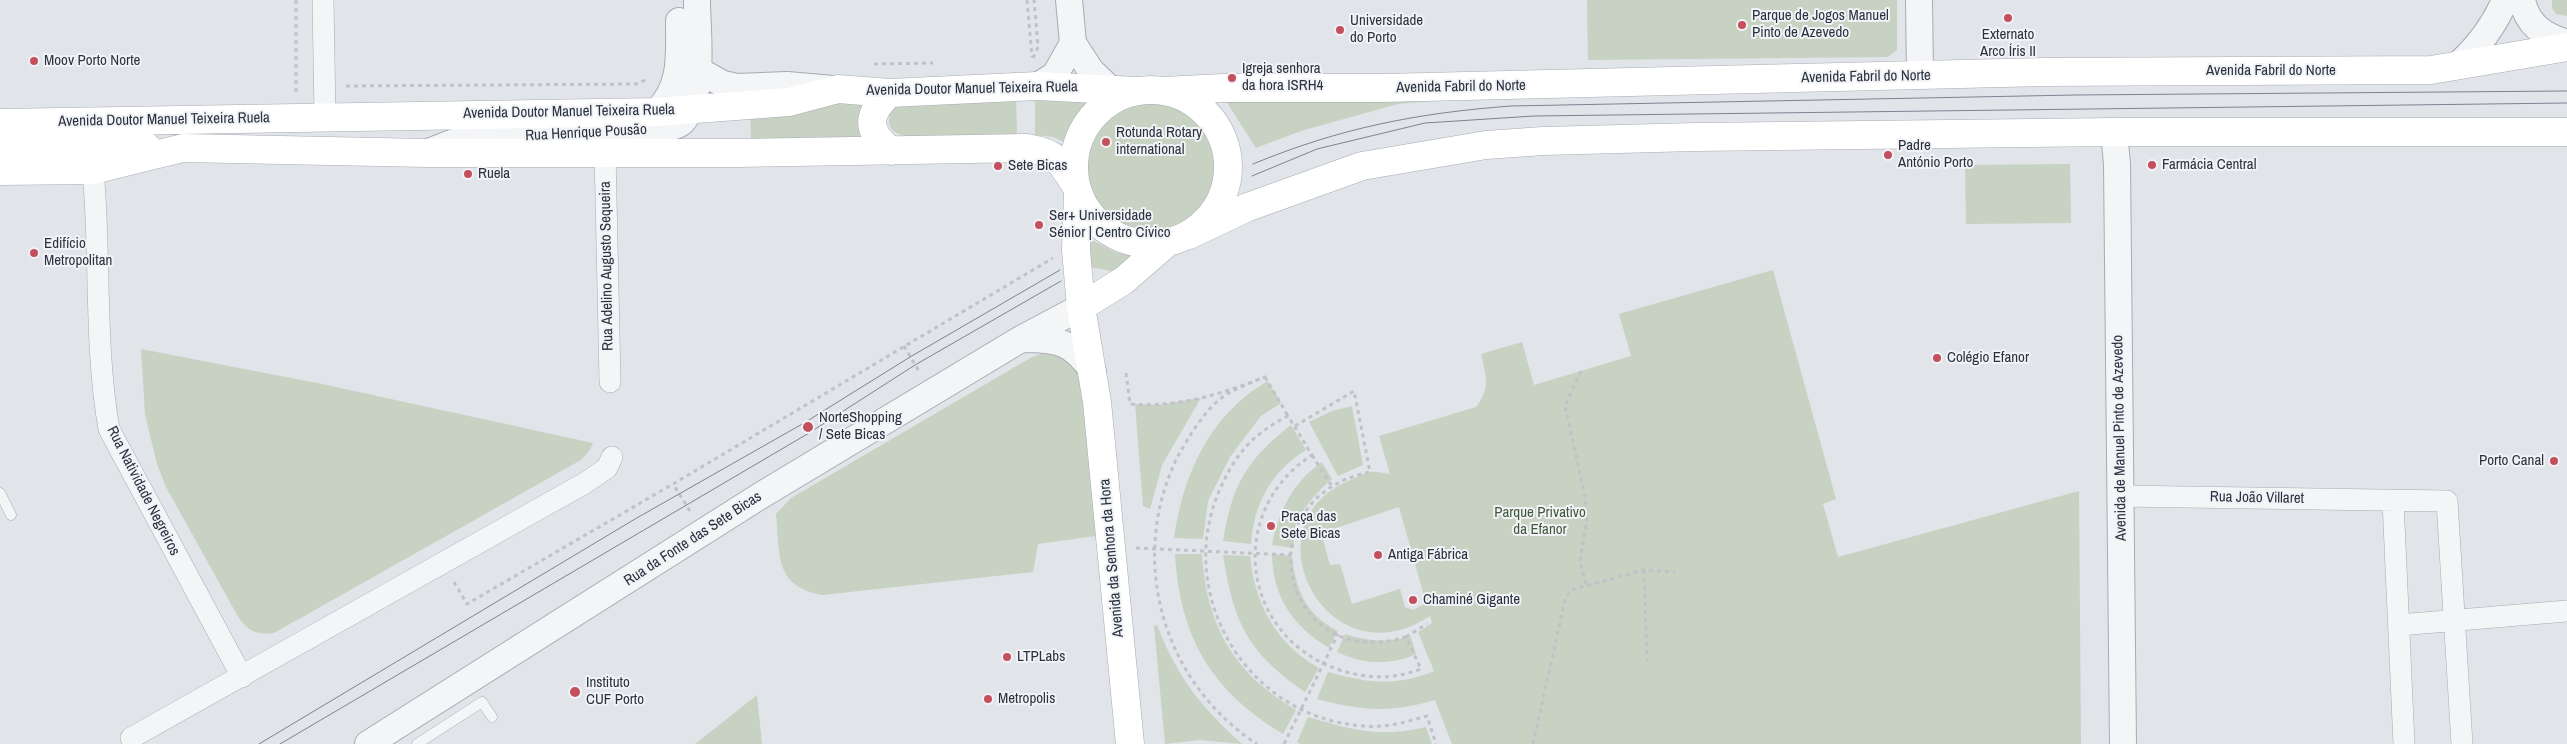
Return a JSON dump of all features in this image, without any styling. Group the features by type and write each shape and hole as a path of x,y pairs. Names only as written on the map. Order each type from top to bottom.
{"main road":[{"name":"Avenida Fabril do Norte","path":"1164,91 1223,88 1383,88 1920,75 2432,70 2567,47"},
{"name":"Avenida Doutor Manuel Teixeira Ruela","path":"0,123 325,116 656,112 789,102 838,89 890,93 1035,77 1123,90"},
{"path":"1178,239 1208,220 1221,200 1228,177 1227,154 1219,131 1205,112 1186,98 1164,91 1123,90 1092,116 1079,138 1074,163 1076,189 1086,210 1102,227 1122,239 1144,245 1178,239 1248,206 1362,166 1486,144 1686,138 2114,132 2567,132"},
{"path":"890,93 874,112 872,123 873,133 891,151"},
{"path":"0,146 184,148"},
{"name":"Avenida Doutor Manuel Teixeira Ruela","path":"0,171 93,170 184,148 426,153 1037,150 1050,154 1059,160 1076,189"},
{"name":"Avenida da Senhora da Hora","path":"1076,189 1076,250 1092,300 1094,335 1093,372 1130,744"},
{"name":"Rua da Fonte das Sete Bicas","path":"1092,300 1123,281 1178,239"}],"street":[{"path":"323,0 325,116"},
{"name":"Rua Henrique Pousão","path":"656,112 665,104 674,88 680,65 679,0"},
{"path":"690,110 696,91 698,70 697,0"},
{"path":"1070,0 1074,43 1091,71 1123,90"},
{"path":"1919,0 1920,75"},
{"path":"2458,65 2480,44 2491,29 2505,0"},
{"path":"2522,0 2529,22 2550,37 2567,43"},
{"path":"1035,77 1054,75 1074,43"},
{"path":"698,70 723,84 737,87 787,85 838,89"},
{"name":"Rua Henrique Pousão","path":"426,153 464,139 667,129 681,123 690,110"},
{"name":"Avenida de Manuel Pinto de Azevedo","path":"2114,132 2117,164 2123,744"},
{"name":"Rua Adelino Augusto Sequeira","path":"605,151 610,382"},
{"name":"Rua Natividade Negreiros","path":"93,170 102,368 109,429 242,676"},
{"name":"Rua da Fonte das Sete Bicas","path":"368,744 760,496 1021,339 1092,300"},
{"path":"1021,339 1054,339 1066,344 1080,354 1093,372"},
{"path":"131,738 444,564 597,476 607,468 612,457"},
{"name":"Rua João Villaret","path":"2120,496 2447,501 2454,622"},
{"path":"2393,501 2404,744"},
{"path":"2399,625 2454,622 2567,611"},
{"path":"2454,622 2462,744"}],"lane":[{"path":"0,493 11,515"},
{"path":"418,744 482,702 492,717"}],"path":[{"path":"296,0 296,97"},
{"path":"1027,0 1035,77"},
{"path":"1032,59 1038,47 1034,0"},
{"path":"868,64 937,63"},
{"path":"344,86 358,88 636,84 646,80 653,73"},
{"path":"444,564 467,604 1057,256"},
{"path":"904,346 923,378"},
{"path":"1581,371 1565,406 1585,496 1586,518 1580,562 1586,584"},
{"path":"1126,374 1130,404 1158,405 1218,395 1266,377"},
{"path":"1266,377 1331,486"},
{"path":"1257,744 1229,723 1207,701 1171,644 1161,612 1155,575 1154,550 1164,489 1185,444 1208,411 1226,394 1266,377"},
{"path":"1295,426 1354,391 1370,472 1348,477 1331,486 1306,510 1298,526 1290,555 1293,582 1300,600 1319,623 1338,634 1372,643 1406,637 1427,624"},
{"path":"1288,416 1264,428 1250,442 1233,465 1216,498 1210,517 1206,552 1210,601 1228,643 1256,678 1280,698 1301,710 1322,718 1364,726 1392,725 1427,716 1436,744"},
{"path":"1312,455 1288,473 1272,498 1261,524 1255,554 1257,581 1271,619 1289,642 1323,665 1375,677 1408,674 1421,669 1406,637"},
{"path":"673,484 691,514"},
{"path":"1154,550 1290,555"},
{"path":"1644,570 1647,661"},
{"path":"1533,744 1565,600 1571,590 1586,584 1644,570 1675,572"},
{"path":"1284,744 1338,634"}],"green space":[{"name":"Parque de Jogos Manuel Pinto de Azevedo","path":"1587,0 1897,0 1897,50 1888,57 1588,60"},
{"path":"2552,0 2567,0 2567,16 2556,14 2552,8"},
{"path":"1097,95 1077,116 1066,143 1053,137 1035,135 1035,97"},
{"path":"1016,97 1017,135 908,136 895,132 889,125 890,115 895,104"},
{"path":"871,100 869,137 751,139 750,111"},
{"path":"1443,100 1398,104 1301,131 1256,148 1226,101"},
{"path":"1151,104 1175,109 1186,114 1196,122 1204,132 1209,143 1214,167 1209,191 1204,202 1196,212 1186,220 1175,225 1151,230 1127,225 1116,220 1106,212 1098,202 1093,191 1088,167 1093,143 1098,132 1106,122 1116,114 1127,109"},
{"path":"2070,164 2071,223 1966,224 1965,165"},
{"path":"1090,239 1115,252 1145,258 1123,273 1083,266"},
{"name":"Parque Privativo da Efanor","path":"1773,270 1836,499 1823,504 1838,557 2079,491 2081,744 1452,744 1435,700 1404,707 1376,709 1348,706 1317,699 1328,672 1356,679 1381,682 1407,679 1434,671 1418,632 1432,623 1430,616 1393,632 1360,630 1332,615 1312,591 1302,562 1303,531 1317,503 1346,482 1361,475 1373,472 1390,474 1379,436 1476,407 1484,394 1486,382 1481,354 1522,342 1534,385 1631,356 1619,314","holes":["1399,507 1426,603 1413,610 1405,607 1400,589 1352,604 1340,564 1330,565 1321,533"]},
{"path":"141,349 322,384 593,443 590,450 581,460 274,633 256,632 239,619 166,487 157,464 145,414"},
{"path":"1041,354 1065,360 1083,378 1096,536 1038,544 1033,572 822,595 806,591 787,576 780,555 776,514 791,498 1032,357"},
{"path":"1268,381 1281,403 1261,416 1230,457 1208,501 1203,539 1174,538 1184,491 1192,469 1203,448 1215,428 1230,410"},
{"path":"1201,398 1162,465 1150,509 1143,506 1135,404 1158,405"},
{"path":"1352,406 1363,465 1338,476 1309,422 1332,411"},
{"path":"1291,425 1306,450 1283,468 1266,490 1256,515 1251,544 1223,541 1231,505 1244,476 1263,450"},
{"path":"1322,462 1332,479 1301,514 1294,529 1294,548 1272,545 1288,499 1303,479"},
{"path":"1175,554 1202,554 1210,603 1217,625 1227,645 1240,664 1256,680 1274,696 1296,710 1283,734 1236,699 1204,659 1192,636 1184,611 1178,584"},
{"path":"1272,554 1292,556 1296,580 1304,600 1317,617 1338,631 1329,648 1305,630 1287,609 1276,584"},
{"path":"1223,555 1250,556 1257,590 1270,621 1291,647 1319,668 1305,692 1269,663 1246,634 1232,599"},
{"path":"1157,625 1173,661 1202,704 1242,744 1200,740 1165,744 1154,626"},
{"path":"1345,634 1362,639 1378,640 1411,637 1416,654 1387,662 1356,659 1337,652"},
{"path":"757,695 762,744 695,744"},
{"path":"1308,717 1366,731 1394,732 1426,727 1432,744 1300,744 1297,742"}],"tram line":[{"path":"1253,164 1285,151 1379,124 1443,113 1511,106 2075,95 2567,91"},
{"path":"1252,176 1317,149 1425,123 1534,116 2567,103"},
{"path":"259,744 635,519 804,423 910,357 1060,270"},
{"path":"280,744 809,433 915,365 1061,281"}],"place":[{"name":"Externato Arco Íris II","path":"2008,18"},
{"name":"Parque de Jogos Manuel Pinto de Azevedo","path":"1742,25"},
{"name":"Universidade do Porto","path":"1340,30"},
{"name":"Moov Porto Norte","path":"34,61"},
{"name":"Igreja senhora da hora ISRH4","path":"1232,78"},
{"name":"Rotunda Rotary international","path":"1106,142"},
{"name":"Padre António Porto","path":"1888,155"},
{"name":"Farmácia Central","path":"2152,165"},
{"name":"Sete Bicas","path":"998,166"},
{"name":"Ruela","path":"468,174"},
{"name":"Ser+ Universidade Sénior | Centro Cívico","path":"1039,225"},
{"name":"Edifício Metropolitan","path":"34,253"},
{"name":"Colégio Efanor","path":"1937,358"},
{"name":"NorteShopping / Sete Bicas","path":"808,427"},
{"name":"Porto Canal","path":"2554,461"},
{"name":"Praça das Sete Bicas","path":"1271,526"},
{"name":"Antiga Fábrica","path":"1378,555"},
{"name":"Chaminé Gigante","path":"1413,600"},
{"name":"LTPLabs","path":"1007,657"},
{"name":"Instituto CUF Porto","path":"575,692"},
{"name":"Metropolis","path":"988,699"}]}
